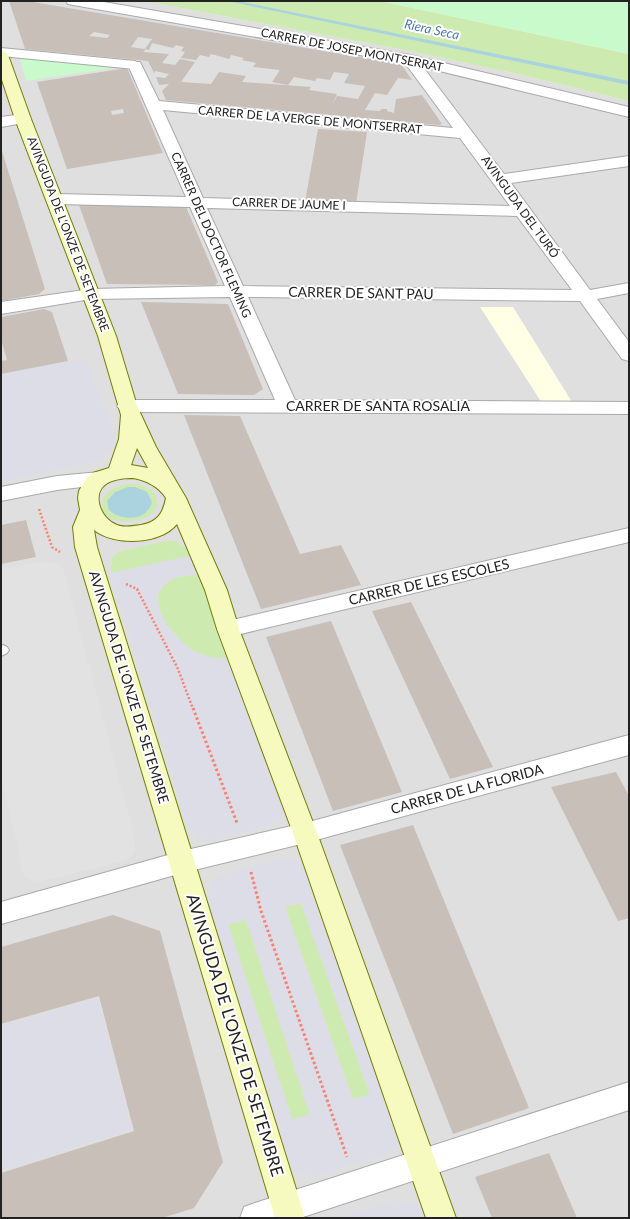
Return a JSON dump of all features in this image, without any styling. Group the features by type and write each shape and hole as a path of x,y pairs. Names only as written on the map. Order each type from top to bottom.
{"main road":[{"name":"AVINGUDA DE L'ONZE DE SETEMBRE","path":"1,54 23,119 56,199 107,336 128,410 132,432 129,445 118,472"},
{"name":"AVINGUDA DE L'ONZE DE SETEMBRE","path":"128,410 146,447 172,492 216,590 228,629 305,833 441,1218"},
{"path":"132,470 142,472 172,492 173,514 166,523 149,531 127,534 108,530 98,522 90,510 87,501 90,490 99,478 118,472 132,470"},
{"name":"AVINGUDA DE L'ONZE DE SETEMBRE","path":"90,510 83,527 86,547 288,1213"}],"street":[{"name":"CARRER DE JOSEP MONTSERRAT","path":"73,1 410,59 629,112"},
{"path":"1,54 136,64"},
{"name":"AVINGUDA DEL TURÓ","path":"410,59 629,356"},
{"name":"CARRER DEL DOCTOR FLEMING","path":"136,64 287,405"},
{"name":"CARRER DE LA VERGE DE MONTSERRAT","path":"154,105 466,134"},
{"path":"1,122 23,119"},
{"path":"500,180 629,161"},
{"name":"CARRER DE JAUME I","path":"56,199 522,211"},
{"name":"CARRER DE SANT PAU","path":"1,308 92,294 236,291 585,296 629,288"},
{"name":"CARRER DE SANTA ROSALIA","path":"128,410 287,405 629,408"},
{"path":"1,494 57,483 99,478"},
{"name":"CARRER DE LES ESCOLES","path":"228,629 629,535"},
{"name":"CARRER DE LA FLORIDA","path":"305,833 629,745"},
{"path":"1,913 182,862 305,833"},
{"path":"255,1218 288,1213 422,1165 629,1096"}],"shaded area":[{"path":"1,1 144,1 409,51 522,75 629,101 629,1218 1,1218"},
{"path":"480,307 513,307 572,402 542,403"},
{"path":"86,358 118,444 99,461 1,482 1,374"},
{"path":"194,555 199,574 176,577 163,586 157,597 162,618 180,640 191,649 201,654 218,659 229,658 282,804 283,816 272,825 211,842 197,837 187,826 111,573"},
{"path":"46,562 58,564 64,571 135,839 135,851 127,860 48,880 32,881 24,876 1,778 1,569 31,563"},
{"path":"280,859 292,860 304,866 398,1130 398,1145 387,1154 316,1176 298,1174 286,1164 208,902 209,889 217,879 227,873","holes":["301,903 370,1094 370,1095 352,1099 285,907","246,920 310,1115 292,1119 228,924"]},
{"path":"98,998 132,1130 1,1170 1,1026"},
{"path":"394,1201 411,1202 424,1208 428,1218 340,1218"}],"green space":[{"path":"144,1 380,1 629,54 629,101 522,75 409,51"},
{"path":"380,1 629,1 629,54"},
{"path":"19,56 135,65 26,81"},
{"path":"128,484 137,484 152,490 157,502 154,511 145,518 133,521 121,521 110,517 103,511 103,500 107,493 116,487","holes":["147,492 152,502 146,511 134,517"]},
{"path":"165,541 176,541 194,555 111,573 112,558 118,552"},
{"path":"199,574 229,658 210,657 191,650 171,630 160,612 158,594 162,586 174,578"},
{"path":"301,903 370,1095 353,1099 285,907"},
{"path":"246,919 310,1115 292,1119 228,924"}],"water":[{"path":"128,487 135,487 147,492 152,502 145,513 134,518 127,518 114,514 109,510 107,501 115,492"}],"building":[{"path":"9,1 27,1 401,64 412,80 398,78 387,95 375,93 365,110 380,111 381,109 387,109 387,111 394,113 396,99 422,95 442,124 439,125 166,100 162,91 169,84 159,85 156,77 165,78 169,74 155,71 154,73 148,61 25,49","holes":["94,32 110,35 107,38 89,36","138,37 152,39 145,49 131,47","152,43 173,48 176,45 184,47 181,51 185,52 181,58 196,60 200,55 209,57 211,54 229,59 231,55 244,58 242,60 256,63 253,67 280,70 272,82 288,85 294,77 315,81 317,78 330,80 334,72 349,74 344,83 365,86 358,99 337,96 332,105 337,94 309,90 311,87 242,82 246,76 219,72 211,84 181,82 195,62 180,59 175,65 162,63 169,54 143,52 146,49 149,50"]},
{"path":"127,68 163,153 67,169 37,82","holes":["123,109 124,113 112,115 111,111"]},
{"path":"318,129 367,132 356,204 305,202"},
{"path":"1,148 45,289 39,294 1,301"},
{"path":"83,202 186,207 218,282 215,285 107,284 79,205"},
{"path":"141,302 228,304 263,389 254,395 178,394"},
{"path":"44,309 52,312 68,361 1,374 1,361 7,360 1,339 1,317"},
{"path":"184,415 240,416 300,554 341,545 361,585 261,609"},
{"path":"26,520 36,557 1,564 1,525"},
{"path":"411,602 493,767 450,779 372,611"},
{"path":"331,621 402,792 333,811 266,637"},
{"path":"616,772 629,796 629,918 618,921 551,787"},
{"path":"413,825 529,1108 453,1134 340,845"},
{"path":"113,915 160,931 223,1162 194,1208 162,1218 1,1218 1,1173 134,1131 99,996 1,1024 1,947"},
{"path":"549,1153 577,1218 492,1218 475,1177"}],"waterway":[{"name":"Riera Seca","path":"230,1 629,83"}]}
